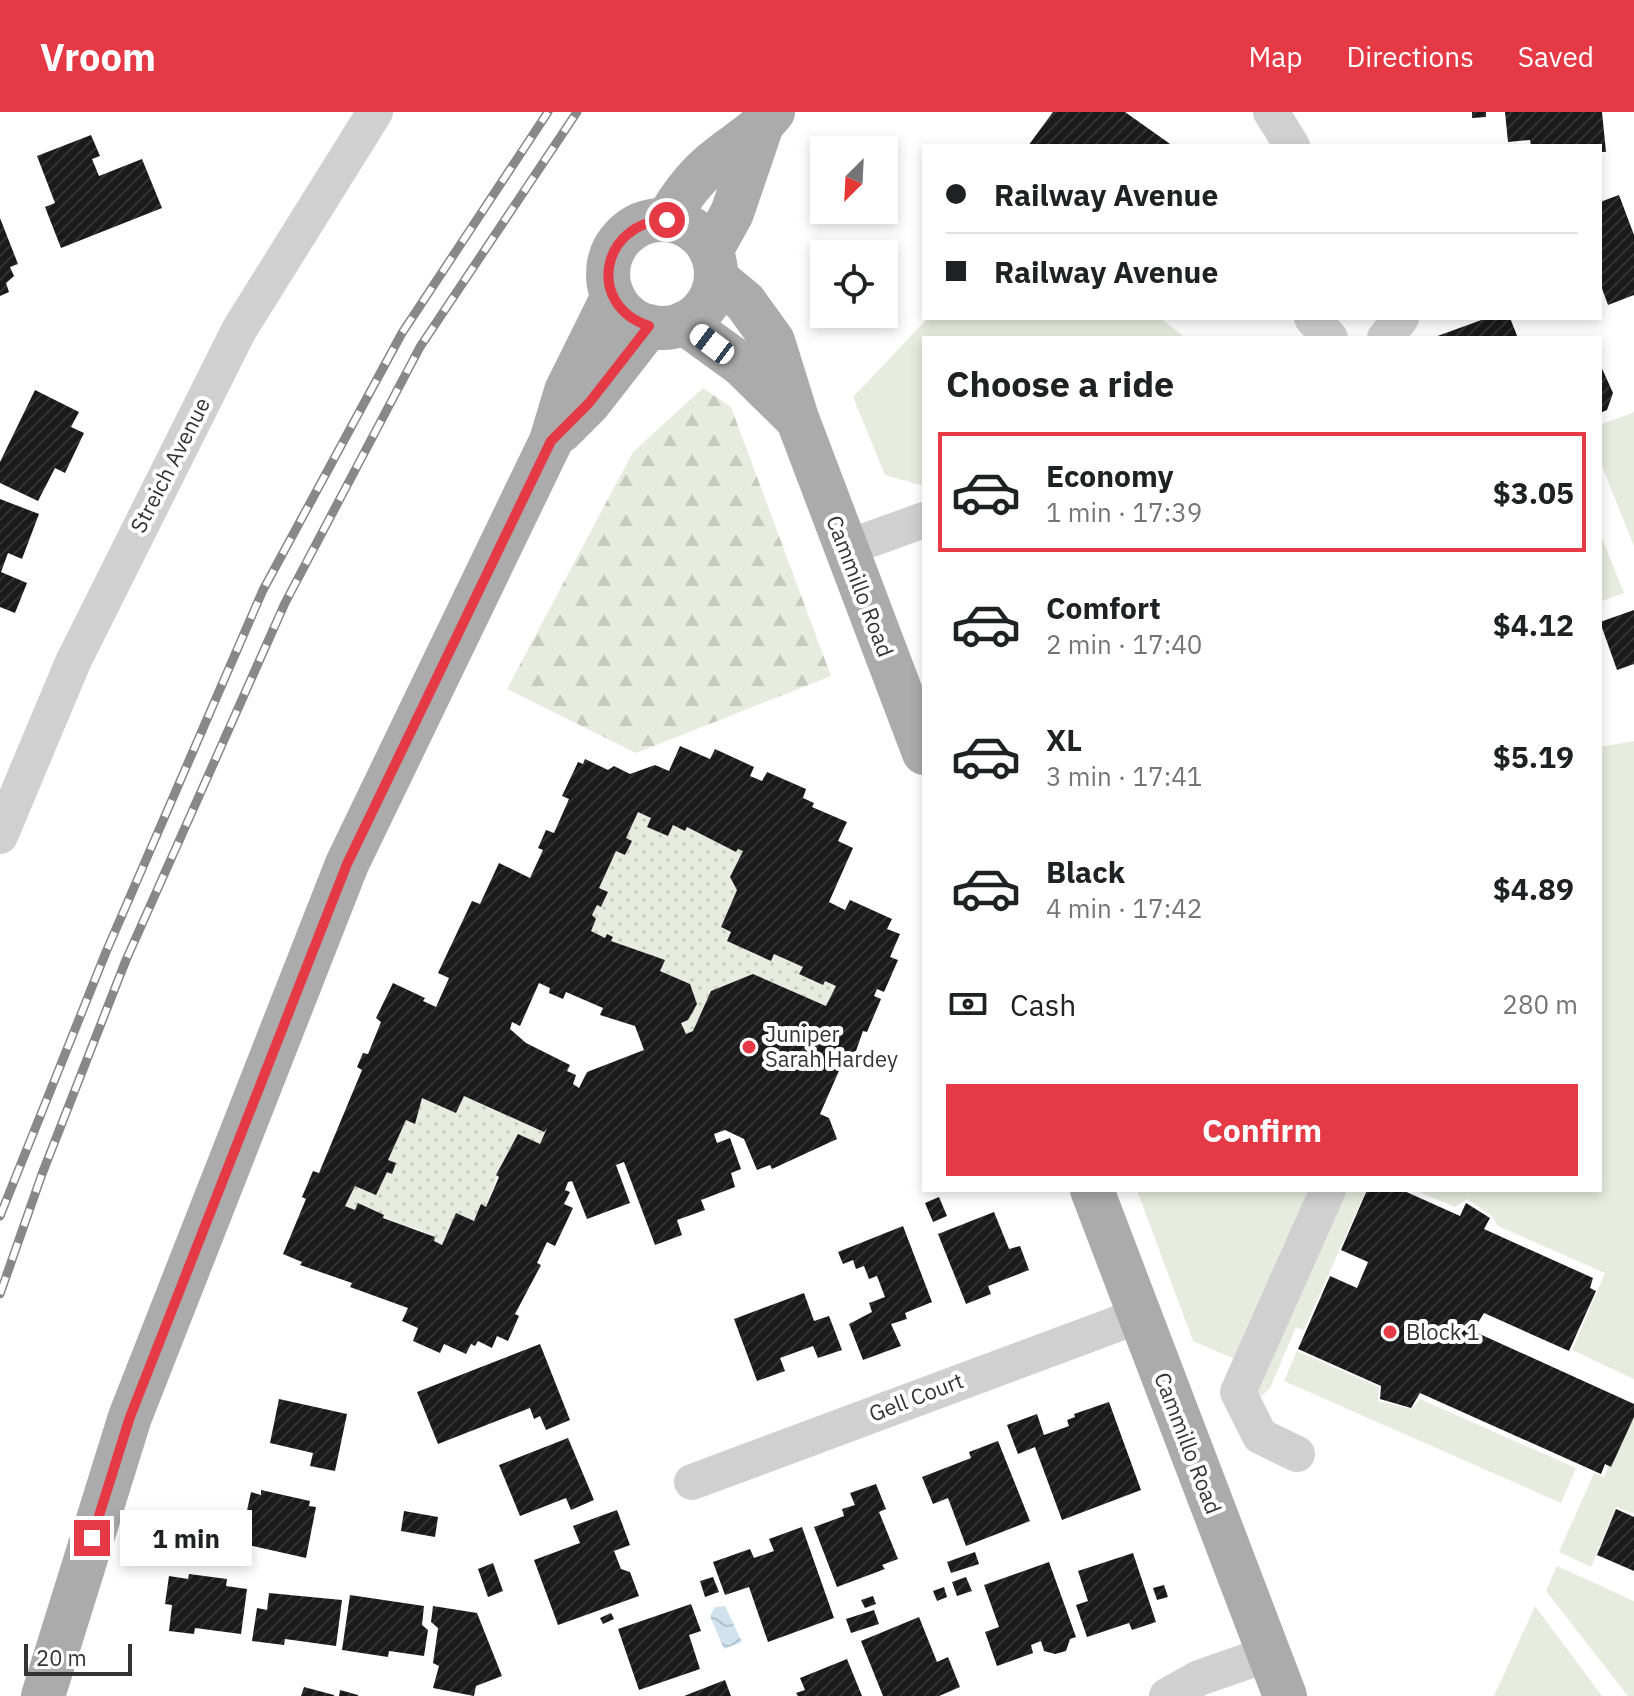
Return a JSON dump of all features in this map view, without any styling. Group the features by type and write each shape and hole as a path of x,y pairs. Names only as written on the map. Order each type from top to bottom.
{"main road":[{"path":"667,220 681,196 710,164 767,120"},
{"path":"551,441 667,324 710,300 714,264 767,120"},
{"path":"667,324 628,315 613,296 608,272 615,248 631,229 667,220 698,233 714,264"},
{"name":"Cammillo Road","path":"714,264 773,341 797,418 922,748"},
{"path":"43,1696 130,1417 347,864 551,441 566,391 613,296"},
{"name":"Cammillo Road","path":"667,324 742,365 797,418"},
{"name":"Cammillo Road","path":"1093,1192 1285,1696"}],"street":[{"name":"Streich Avenue","path":"0,836 73,662 239,330 375,112"},
{"path":"1271,112 1291,144"},
{"path":"1314,320 1328,336"},
{"path":"1387,336 1399,320"},
{"path":"846,548 922,521"},
{"path":"1297,1454 1260,1436 1238,1392 1327,1192"},
{"name":"Gell Court","path":"692,1482 1141,1315"},
{"path":"1167,1696 1199,1678 1268,1654"}],"green space":[{"path":"926,320 1163,320 1183,336 922,336 922,485 885,475 853,397"},
{"path":"703,388 731,407 831,676 636,753 507,689 633,452"},
{"path":"1634,412 1634,546 1602,466 1602,424"},
{"path":"1602,538 1624,593 1602,601"},
{"path":"1634,741 1634,1379 1572,1350 1605,1273 1498,1226 1492,1216 1467,1199 1455,1207 1420,1192 1602,1192 1602,747"},
{"path":"638,812 651,818 647,827 667,836 673,825 685,831 687,827 736,852 738,849 743,851 730,877 737,890 721,927 771,961 774,954 803,967 800,974 822,985 825,981 836,986 826,1006 753,974 711,991 693,1031 686,1034 681,1023 688,1020 690,984 660,971 664,960 611,941 613,937 607,934 605,938 591,931 596,919 592,915 597,905 602,907 608,893 599,888 616,851 625,855 631,841 626,838"},
{"path":"464,1096 543,1132 547,1128 540,1144 503,1160 486,1207 481,1205 474,1221 456,1213 442,1245 434,1241 435,1237 410,1226 408,1229 359,1203 355,1210 345,1206 355,1186 387,1172 392,1173 396,1164 388,1160 406,1120 415,1123 422,1098 456,1113"},
{"path":"1138,1192 1317,1192 1241,1362 1193,1341"},
{"path":"1339,1192 1365,1192 1304,1330 1296,1327 1270,1388 1256,1401 1252,1391"},
{"path":"1297,1351 1379,1387 1378,1401 1411,1409 1420,1399 1576,1468 1561,1503 1284,1381"},
{"path":"1634,1406 1634,1514 1616,1507 1591,1567 1559,1552 1594,1473 1604,1477"},
{"path":"1557,1566 1634,1601 1634,1696 1628,1696 1546,1591"},
{"path":"1535,1606 1602,1696 1494,1696"}],"water":[{"path":"725,1606 742,1642 724,1649 710,1616 715,1607"}],"building":[{"path":"1053,112 1125,112 1170,144 1029,144"},
{"path":"1472,112 1486,112 1486,117 1472,118"},
{"path":"1505,112 1602,112 1606,152 1602,152 1602,144 1531,144 1530,140 1508,142"},
{"path":"91,135 100,156 92,159 99,176 142,159 162,208 61,248 45,207 55,203 37,156"},
{"path":"1619,195 1634,235 1634,295 1608,305 1602,288 1602,201"},
{"path":"0,218 18,264 10,267 14,276 6,283 9,292 0,296"},
{"path":"1482,320 1511,320 1517,336 1438,336"},
{"path":"1602,368 1613,393 1607,410 1602,412"},
{"path":"35,390 79,412 71,427 84,433 65,473 55,468 38,501 0,483 0,462"},
{"path":"0,499 39,514 22,559 8,553 1,572 27,583 15,613 0,607"},
{"path":"1634,610 1634,664 1617,670 1602,621"},
{"name":"Juniper Sarah Hardey","path":"680,746 710,759 715,749 754,767 750,776 762,781 767,772 806,789 803,798 814,803 812,807 847,822 838,841 853,848 829,902 845,910 850,900 892,919 887,929 900,934 890,957 898,960 884,992 877,989 874,996 881,999 867,1032 863,1031 850,1068 842,1064 820,1114 829,1118 837,1139 772,1169 770,1165 757,1170 744,1139 725,1130 714,1134 717,1143 730,1138 741,1169 731,1173 735,1187 701,1200 705,1210 677,1220 682,1235 655,1245 624,1162 616,1165 630,1203 587,1219 572,1181 568,1182 565,1190 570,1192 564,1204 573,1208 555,1246 547,1242 537,1263 541,1265 515,1314 519,1316 508,1341 497,1336 492,1348 478,1341 475,1346 471,1344 466,1354 444,1344 440,1353 413,1341 418,1328 402,1321 408,1308 350,1287 352,1283 300,1265 302,1262 283,1254 306,1199 302,1197 313,1171 319,1173 362,1070 357,1067 363,1053 368,1054 381,1022 376,1018 393,983 425,998 423,1001 436,1007 449,978 438,973 472,901 480,904 499,863 530,878 543,850 538,848 546,830 554,833 569,799 562,796 578,762 583,764 585,759 608,770 614,766 630,774 655,765 669,771","holes":["638,812 651,818 647,827 668,836 673,825 685,831 687,827 736,852 738,849 743,851 730,877 737,890 721,927 731,932 727,941 771,961 774,954 803,967 799,974 823,985 825,981 836,986 826,1006 753,974 711,991 693,1031 686,1034 681,1023 688,1020 697,1004 690,984 660,971 665,960 611,941 613,937 607,934 605,938 591,931 596,919 592,915 597,905 601,907 608,892 599,888 616,851 625,855 632,841 626,838","539,983 550,988 549,993 563,999 566,992 603,1008 600,1015 635,1026 644,1050 587,1072 579,1088 573,1084 576,1075 567,1071 570,1065 526,1043 510,1029 512,1022 520,1026","464,1096 544,1132 547,1128 540,1144 518,1134 496,1175 499,1177 486,1207 481,1204 474,1221 456,1213 442,1245 434,1241 435,1237 383,1218 384,1215 358,1203 355,1210 345,1206 355,1186 376,1195 387,1172 392,1174 396,1163 388,1160 406,1120 415,1124 422,1098 456,1113"]},
{"name":"Block 1","path":"1366,1192 1406,1192 1460,1216 1466,1203 1490,1218 1484,1229 1593,1278 1590,1288 1596,1291 1569,1351 1484,1313 1473,1331 1634,1404 1634,1417 1611,1467 1605,1464 1601,1474 1420,1393 1411,1408 1380,1399 1381,1386 1298,1349 1330,1276 1357,1288 1368,1262 1341,1250"},
{"path":"939,1197 947,1216 933,1222 925,1203"},
{"path":"994,1212 1009,1249 1020,1246 1029,1270 988,1286 991,1294 966,1304 938,1234"},
{"path":"903,1226 932,1302 905,1313 907,1319 891,1324 901,1346 863,1360 849,1324 872,1312 869,1303 885,1297 877,1276 869,1279 864,1266 856,1269 853,1260 843,1264 838,1252"},
{"path":"804,1293 814,1321 829,1316 842,1350 818,1358 813,1346 780,1358 785,1371 757,1381 734,1319"},
{"path":"540,1344 570,1420 546,1430 540,1416 534,1419 530,1408 438,1444 417,1392"},
{"path":"279,1399 347,1414 335,1471 310,1466 313,1453 270,1443"},
{"path":"1109,1402 1141,1490 1062,1520 1035,1447 1018,1454 1007,1425 1037,1414 1044,1435 1069,1426 1067,1420 1075,1417 1074,1414"},
{"path":"568,1438 594,1500 571,1510 566,1498 520,1516 499,1465"},
{"path":"998,1441 1030,1521 966,1546 948,1498 933,1504 922,1477 971,1458 969,1452"},
{"path":"876,1484 886,1509 879,1512 898,1559 882,1565 885,1569 837,1587 814,1527 844,1516 842,1509 855,1505 850,1493"},
{"path":"261,1490 310,1501 309,1506 316,1507 306,1558 240,1543 251,1492 261,1495"},
{"path":"1616,1509 1634,1517 1634,1571 1597,1555"},
{"path":"617,1510 630,1545 614,1551 621,1569 630,1572 639,1596 558,1625 534,1560 580,1543 573,1526"},
{"path":"404,1511 438,1517 435,1537 401,1531"},
{"path":"802,1527 834,1618 768,1642 749,1587 725,1595 713,1562 750,1549 754,1558 774,1551 769,1539"},
{"path":"975,1552 979,1564 951,1573 947,1562"},
{"path":"1133,1553 1156,1622 1132,1630 1129,1623 1087,1637 1076,1605 1088,1601 1078,1571"},
{"path":"1049,1562 1076,1637 1070,1639 1066,1651 1055,1654 1044,1651 1041,1641 1031,1645 1033,1653 997,1666 985,1632 999,1627 984,1585"},
{"path":"493,1563 503,1591 488,1597 478,1569"},
{"path":"189,1574 227,1579 226,1586 247,1589 241,1634 195,1628 194,1634 169,1631 172,1605 165,1604 169,1576 188,1579"},
{"path":"713,1577 719,1592 705,1597 700,1581"},
{"path":"966,1577 972,1591 957,1596 952,1582"},
{"path":"1164,1585 1168,1597 1157,1600 1153,1588"},
{"path":"944,1587 947,1597 937,1601 933,1591"},
{"path":"269,1593 342,1600 336,1646 285,1639 284,1645 252,1641 257,1608 267,1610"},
{"path":"350,1595 424,1606 422,1625 428,1630 424,1656 389,1651 388,1657 342,1650"},
{"path":"873,1596 876,1604 865,1608 861,1600"},
{"path":"691,1604 701,1631 689,1635 700,1669 639,1690 618,1629"},
{"path":"433,1606 477,1613 502,1676 476,1686 474,1696 433,1688 439,1666 433,1663 438,1628 431,1622"},
{"path":"874,1610 879,1624 851,1633 846,1619"},
{"path":"611,1613 614,1619 603,1624 600,1618"},
{"path":"919,1617 937,1662 948,1657 960,1687 939,1696 883,1696 861,1641"},
{"path":"847,1659 862,1696 798,1696 796,1693 805,1690 800,1678"},
{"path":"725,1680 731,1696 684,1696"},
{"path":"304,1687 334,1695 334,1696 301,1696"},
{"path":"340,1690 358,1695 358,1696 339,1696"}],"railway":[{"path":"0,1216 106,952 263,590 402,333 548,112"},
{"path":"0,1294 42,1174 126,960 285,603 420,347 577,112"}],"place":[{"name":"Juniper Sarah Hardey","path":"749,1047"},
{"name":"Block 1","path":"1390,1332"}],"route":[{"path":"92,1538 130,1417 347,864 551,441 589,403 649,326 628,315 613,296 608,272 610,259 631,229 667,220"}]}
